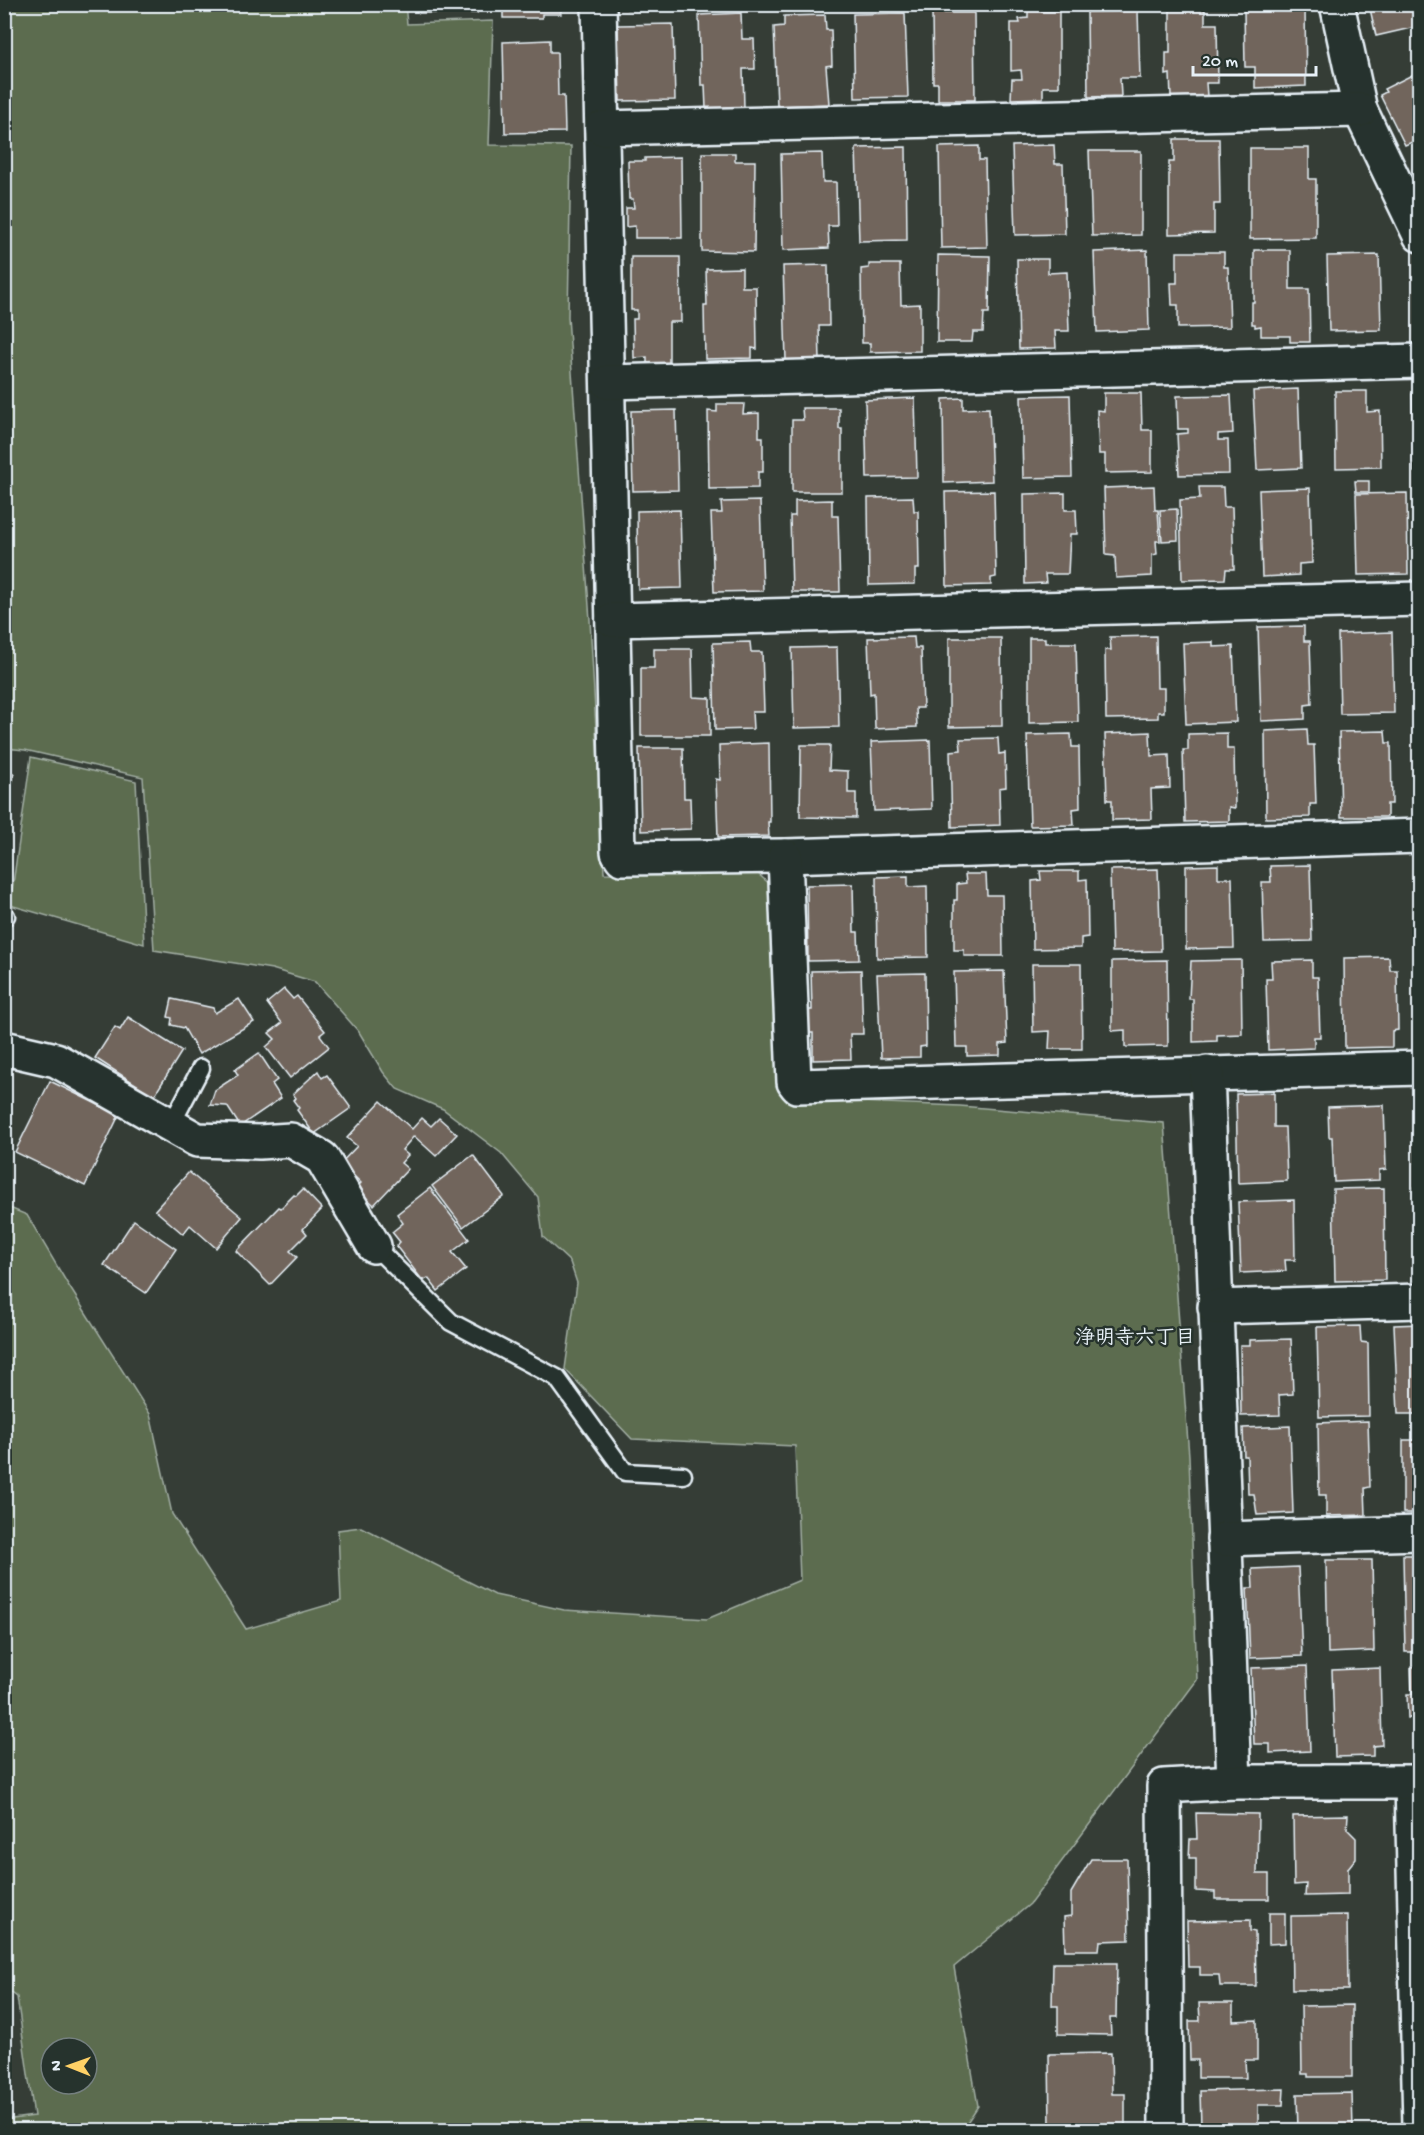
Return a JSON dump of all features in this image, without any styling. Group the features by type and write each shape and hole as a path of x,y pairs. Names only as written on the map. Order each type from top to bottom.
{"street":[{"path":"599,4 618,852 622,858 785,856 1419,836"},
{"path":"1338,4 1360,110 1419,234"},
{"path":"602,128 1360,110"},
{"path":"608,382 1419,361"},
{"path":"613,620 1419,599"},
{"path":"785,856 794,1082 797,1086 1419,1068"},
{"path":"4,1048 56,1060 197,1140 259,1142 291,1140 313,1151 322,1158 374,1246"},
{"path":"1207,1073 1234,1782"},
{"path":"1215,1307 1419,1300"},
{"path":"1224,1539 1419,1533"},
{"path":"1167,2130 1164,1786 1234,1782 1416,1782 1419,2126"}],"lane":[{"path":"171,1125 201,1068"},
{"path":"374,1246 451,1322 557,1378 625,1472 683,1475"}],"green space":[{"path":"405,4 407,24 493,21 489,145 571,146 568,317 590,620 604,873 758,874 771,885 777,1083 786,1099 960,1106 1164,1123 1189,1456 1197,1680 1030,1904 954,1967 978,2106 962,2130 5,2130 5,2120 34,2116 17,1997 5,1988 5,1206 27,1215 150,1414 172,1514 246,1629 341,1601 338,1530 361,1527 495,1595 564,1610 707,1619 800,1580 795,1446 632,1439 565,1369 577,1283 570,1262 543,1237 538,1197 501,1153 443,1109 397,1089 383,1072 359,1032 315,982 272,969 154,950 143,777 25,750 5,748 5,5"},
{"path":"31,757 136,781 144,944 10,905"}],"building":[{"path":"419,4 477,4 477,13 419,13"},
{"path":"503,4 561,4 561,14 542,14 542,18 503,18"},
{"path":"627,4 671,4 671,8 627,9"},
{"path":"1369,4 1420,4 1420,26 1376,36"},
{"path":"1305,8 1306,86 1255,88 1255,67 1245,67 1244,9"},
{"path":"1170,10 1205,10 1205,24 1217,24 1218,83 1206,83 1207,96 1171,97 1170,74 1166,75 1166,53 1170,53"},
{"path":"1028,11 1059,11 1059,87 1043,87 1043,98 1011,99 1012,79 1022,79 1021,70 1011,71 1011,23 1020,23 1019,19 1028,18"},
{"path":"1138,11 1140,78 1120,78 1121,96 1088,97 1087,12"},
{"path":"741,13 742,39 754,39 755,69 743,69 744,108 706,109 705,85 701,85 699,15"},
{"path":"905,13 908,97 855,98 853,14"},
{"path":"932,13 974,13 975,100 938,100 938,83 933,83"},
{"path":"825,15 826,30 831,30 832,65 826,66 829,104 777,106 774,27 784,26 784,16"},
{"path":"673,24 675,100 620,101 618,25"},
{"path":"550,40 550,52 557,52 558,96 564,96 565,132 505,133 503,42"},
{"path":"1420,71 1420,146 1417,140 1405,145 1380,95 1386,92 1384,89"},
{"path":"1174,139 1219,139 1220,204 1214,204 1214,233 1169,234 1169,162 1174,162"},
{"path":"1054,145 1055,164 1063,164 1065,234 1015,235 1012,146"},
{"path":"979,146 979,160 985,160 987,247 941,248 939,147"},
{"path":"906,147 907,240 859,241 856,148"},
{"path":"1250,148 1309,148 1309,179 1316,179 1316,238 1250,239"},
{"path":"1089,151 1141,151 1141,235 1092,236"},
{"path":"702,153 735,153 735,161 755,161 754,252 702,251"},
{"path":"822,153 823,182 836,182 837,226 828,226 829,248 783,250 781,154"},
{"path":"681,157 682,238 635,238 635,226 626,227 626,208 634,208 633,199 629,199 628,161"},
{"path":"1147,250 1149,330 1097,332 1094,252"},
{"path":"1254,250 1290,250 1290,289 1309,289 1310,342 1290,342 1290,336 1261,336 1261,326 1255,327 1255,324 1252,324"},
{"path":"1177,252 1224,252 1224,267 1228,267 1230,327 1178,328 1178,305 1172,305 1171,283 1177,283"},
{"path":"938,255 990,256 989,313 984,313 983,332 973,332 972,342 937,342"},
{"path":"1379,255 1381,330 1329,331 1327,256"},
{"path":"631,257 680,257 681,322 669,322 669,363 647,363 647,357 634,358 633,319 637,319 637,310 631,310"},
{"path":"1017,259 1048,259 1048,273 1067,272 1069,331 1055,331 1056,348 1019,349"},
{"path":"869,264 900,264 901,305 920,304 920,351 870,352 870,343 862,343 861,269 869,268"},
{"path":"828,265 829,326 819,326 820,360 786,360 783,266"},
{"path":"742,268 742,287 756,287 757,349 752,348 752,358 705,359 706,269"},
{"path":"1298,389 1301,468 1257,470 1253,391"},
{"path":"1335,391 1367,391 1367,412 1380,411 1381,467 1336,468"},
{"path":"1104,393 1141,393 1142,430 1152,430 1152,472 1105,473 1105,454 1099,454 1097,410 1104,411"},
{"path":"1412,394 1420,394 1420,472 1414,472"},
{"path":"1070,395 1072,477 1023,478 1021,396"},
{"path":"1231,395 1233,433 1218,434 1218,440 1228,440 1229,474 1179,475 1177,434 1188,433 1188,429 1178,429 1177,396"},
{"path":"915,398 917,477 867,478 865,400"},
{"path":"963,398 963,409 989,408 992,481 944,483 943,399"},
{"path":"717,404 744,404 743,414 759,413 759,437 763,437 763,472 758,472 758,488 709,489 708,411 717,412"},
{"path":"802,408 839,408 839,429 842,429 842,492 792,492 792,420 803,420"},
{"path":"676,410 678,490 633,491 631,411"},
{"path":"1355,481 1369,481 1369,492 1356,492"},
{"path":"1154,486 1160,541 1156,541 1157,554 1152,555 1152,576 1116,578 1115,556 1106,555 1104,488"},
{"path":"1199,487 1223,487 1224,507 1232,507 1234,569 1226,569 1225,579 1182,580 1180,500 1200,499"},
{"path":"1310,488 1312,563 1299,564 1299,575 1262,577 1259,490"},
{"path":"994,491 996,577 991,578 991,585 947,586 945,492"},
{"path":"1065,493 1065,510 1076,510 1077,534 1070,534 1068,574 1045,574 1046,583 1025,584 1024,494"},
{"path":"1407,493 1408,574 1358,575 1356,494"},
{"path":"913,497 914,511 918,511 919,569 915,569 915,584 869,585 868,498"},
{"path":"832,500 832,516 838,516 840,592 792,592 790,516 795,516 795,501"},
{"path":"760,501 763,591 714,592 711,513 722,513 721,502"},
{"path":"1177,509 1178,540 1162,541 1160,510"},
{"path":"680,510 682,588 638,589 637,511"},
{"path":"1304,626 1304,641 1310,641 1312,704 1305,705 1305,719 1261,721 1258,627"},
{"path":"1392,632 1394,713 1340,714 1338,634"},
{"path":"1156,636 1157,688 1164,688 1164,712 1158,712 1158,718 1106,719 1105,650 1111,650 1110,637"},
{"path":"914,637 915,648 921,648 923,708 916,708 917,727 875,729 874,693 870,694 868,638"},
{"path":"949,638 1001,638 1002,726 949,727"},
{"path":"1029,638 1045,638 1045,643 1076,643 1078,722 1029,723"},
{"path":"750,642 751,652 762,652 764,712 752,712 753,729 715,730 713,643"},
{"path":"1213,642 1213,647 1233,646 1236,722 1186,724 1183,643"},
{"path":"837,647 839,727 794,728 792,648"},
{"path":"654,649 692,649 693,697 710,698 710,736 641,736 641,668 654,668"},
{"path":"1417,649 1420,649 1420,713"},
{"path":"1307,729 1308,745 1314,745 1316,804 1310,804 1310,817 1266,818 1265,731"},
{"path":"1418,730 1420,730 1419,814"},
{"path":"1385,731 1386,743 1391,743 1392,804 1387,804 1387,817 1341,817 1339,732"},
{"path":"1150,732 1151,756 1169,755 1170,788 1151,789 1152,819 1112,820 1112,800 1107,800 1105,734"},
{"path":"1227,733 1227,749 1234,749 1235,808 1229,807 1229,821 1185,822 1183,750 1188,750 1188,734"},
{"path":"1071,734 1072,747 1079,747 1080,808 1073,809 1074,825 1030,826 1027,735"},
{"path":"998,738 999,754 1005,753 1006,787 999,788 1000,825 952,827 950,751 961,750 960,739"},
{"path":"930,740 932,809 874,811 871,742"},
{"path":"769,743 769,836 718,837 716,779 720,780 719,745"},
{"path":"801,745 830,745 829,770 848,771 848,793 856,793 856,818 800,817"},
{"path":"639,748 683,748 684,798 690,798 691,829 641,831"},
{"path":"4,771 14,773 4,831"},
{"path":"1218,865 1218,878 1232,878 1234,948 1186,949 1186,866"},
{"path":"1310,865 1312,941 1264,942 1262,882 1271,882 1270,866"},
{"path":"1158,869 1161,951 1112,952 1110,870"},
{"path":"1040,871 1079,871 1079,880 1087,879 1088,937 1081,938 1081,948 1033,949 1032,881 1041,880"},
{"path":"965,874 986,874 987,895 1002,895 1003,956 964,956 964,950 954,950 954,900 957,900 957,884 966,883"},
{"path":"908,876 908,887 927,886 928,957 877,958 876,877"},
{"path":"853,884 854,932 858,932 859,960 808,961 807,885"},
{"path":"1389,957 1390,970 1397,970 1398,1030 1392,1031 1392,1047 1345,1048 1344,958"},
{"path":"1167,960 1168,1046 1125,1047 1125,1030 1112,1031 1112,961"},
{"path":"1241,960 1242,1034 1217,1035 1217,1041 1193,1042 1193,999 1189,999 1191,961"},
{"path":"1312,960 1312,977 1318,977 1320,1037 1314,1037 1314,1048 1268,1050 1266,979 1272,979 1271,961"},
{"path":"1032,964 1081,964 1082,1049 1049,1049 1050,1031 1033,1032"},
{"path":"861,970 863,1034 850,1034 851,1059 813,1060 813,1033 809,1033 809,1010 812,1010 811,971"},
{"path":"1004,971 1007,1043 1000,1044 1000,1055 967,1056 967,1047 956,1047 954,972"},
{"path":"925,973 926,1046 920,1047 920,1057 881,1058 877,974"},
{"path":"284,989 293,999 297,996 325,1031 320,1035 329,1047 290,1078 266,1047 275,1039 269,1033 282,1023 267,1003"},
{"path":"172,999 213,1008 215,1013 239,999 254,1022 199,1054 184,1028 171,1025 172,1018 168,1017"},
{"path":"128,1017 182,1051 154,1096 95,1058 115,1027 120,1030"},
{"path":"259,1053 277,1080 272,1084 281,1098 240,1126 227,1106 210,1105 215,1090 238,1075 235,1070"},
{"path":"318,1071 322,1078 327,1075 351,1108 314,1134 297,1110 299,1108 293,1100 296,1098 293,1094"},
{"path":"50,1081 119,1115 85,1186 15,1152"},
{"path":"1414,1092 1420,1092 1420,1176 1417,1176"},
{"path":"1274,1093 1274,1127 1285,1127 1287,1181 1238,1183 1236,1094"},
{"path":"381,1101 412,1129 422,1118 431,1126 439,1118 457,1134 436,1156 414,1136 402,1150 408,1155 401,1163 408,1169 374,1205 356,1188 361,1183 352,1174 349,1177 338,1166 357,1146 347,1138"},
{"path":"1384,1105 1386,1169 1379,1170 1379,1180 1334,1182 1328,1107"},
{"path":"473,1155 504,1196 463,1227 432,1186"},
{"path":"189,1172 242,1217 216,1248 190,1225 183,1234 155,1210"},
{"path":"1415,1187 1420,1187 1420,1270 1418,1270"},
{"path":"430,1188 469,1239 452,1252 466,1269 438,1291 428,1278 423,1281 396,1246 400,1242 392,1232 403,1223 397,1214"},
{"path":"1384,1188 1385,1280 1335,1281 1333,1189"},
{"path":"303,1189 322,1209 303,1229 307,1234 290,1251 297,1257 270,1285 236,1251 279,1207 281,1208"},
{"path":"1294,1200 1295,1260 1285,1260 1286,1271 1241,1273 1238,1202"},
{"path":"134,1220 176,1249 146,1293 104,1265"},
{"path":"1420,1324 1420,1414 1398,1414 1394,1325"},
{"path":"1360,1326 1361,1342 1368,1343 1369,1416 1319,1417 1317,1327"},
{"path":"1291,1339 1293,1394 1279,1395 1280,1415 1241,1416 1240,1345 1250,1345 1250,1340"},
{"path":"1368,1421 1370,1487 1365,1488 1366,1515 1326,1516 1326,1495 1319,1495 1318,1423"},
{"path":"1290,1426 1293,1513 1257,1515 1254,1494 1248,1494 1247,1456 1244,1456 1243,1428"},
{"path":"1403,1440 1420,1440 1420,1513 1403,1513"},
{"path":"1403,1555 1420,1555 1420,1652 1405,1652"},
{"path":"1326,1560 1372,1560 1374,1651 1328,1653"},
{"path":"1298,1567 1302,1656 1250,1658 1247,1588 1253,1588 1252,1569"},
{"path":"1307,1666 1310,1751 1270,1753 1270,1744 1254,1744 1251,1668"},
{"path":"1420,1666 1420,1754 1414,1754 1414,1718 1408,1718 1407,1694 1412,1694 1411,1667"},
{"path":"1380,1668 1382,1745 1373,1746 1373,1756 1335,1757 1332,1670"},
{"path":"1196,1813 1258,1814 1257,1874 1269,1874 1269,1899 1215,1899 1215,1892 1196,1891 1196,1858 1189,1858 1190,1839 1197,1839"},
{"path":"1348,1815 1347,1829 1356,1838 1356,1858 1348,1868 1348,1895 1305,1896 1306,1884 1294,1885 1293,1816"},
{"path":"1091,1859 1127,1859 1129,1940 1100,1941 1099,1950 1065,1950 1064,1917 1071,1916 1071,1893"},
{"path":"1269,1913 1285,1913 1285,1943 1269,1944"},
{"path":"1347,1915 1348,1990 1292,1990 1291,1916"},
{"path":"1250,1920 1250,1931 1255,1932 1256,1986 1220,1986 1219,1975 1200,1975 1200,1967 1188,1967 1187,1921"},
{"path":"1053,1963 1117,1963 1116,2018 1110,2018 1111,2035 1058,2034 1058,2006 1052,2006"},
{"path":"1199,2003 1233,2003 1233,2021 1257,2020 1257,2060 1245,2060 1246,2078 1198,2078 1198,2060 1190,2060 1189,2021 1200,2021"},
{"path":"1352,2005 1352,2077 1308,2077 1308,2074 1302,2074 1301,2006"},
{"path":"1111,2053 1112,2094 1125,2094 1125,2126 1050,2126 1049,2054"},
{"path":"1284,2089 1283,2105 1258,2105 1258,2130 1194,2130 1194,2127 1201,2127 1200,2091"},
{"path":"1352,2093 1353,2130 1298,2130 1297,2094"}],"district":[{"name":"浄明寺六丁目","path":"1135,1336"}]}
